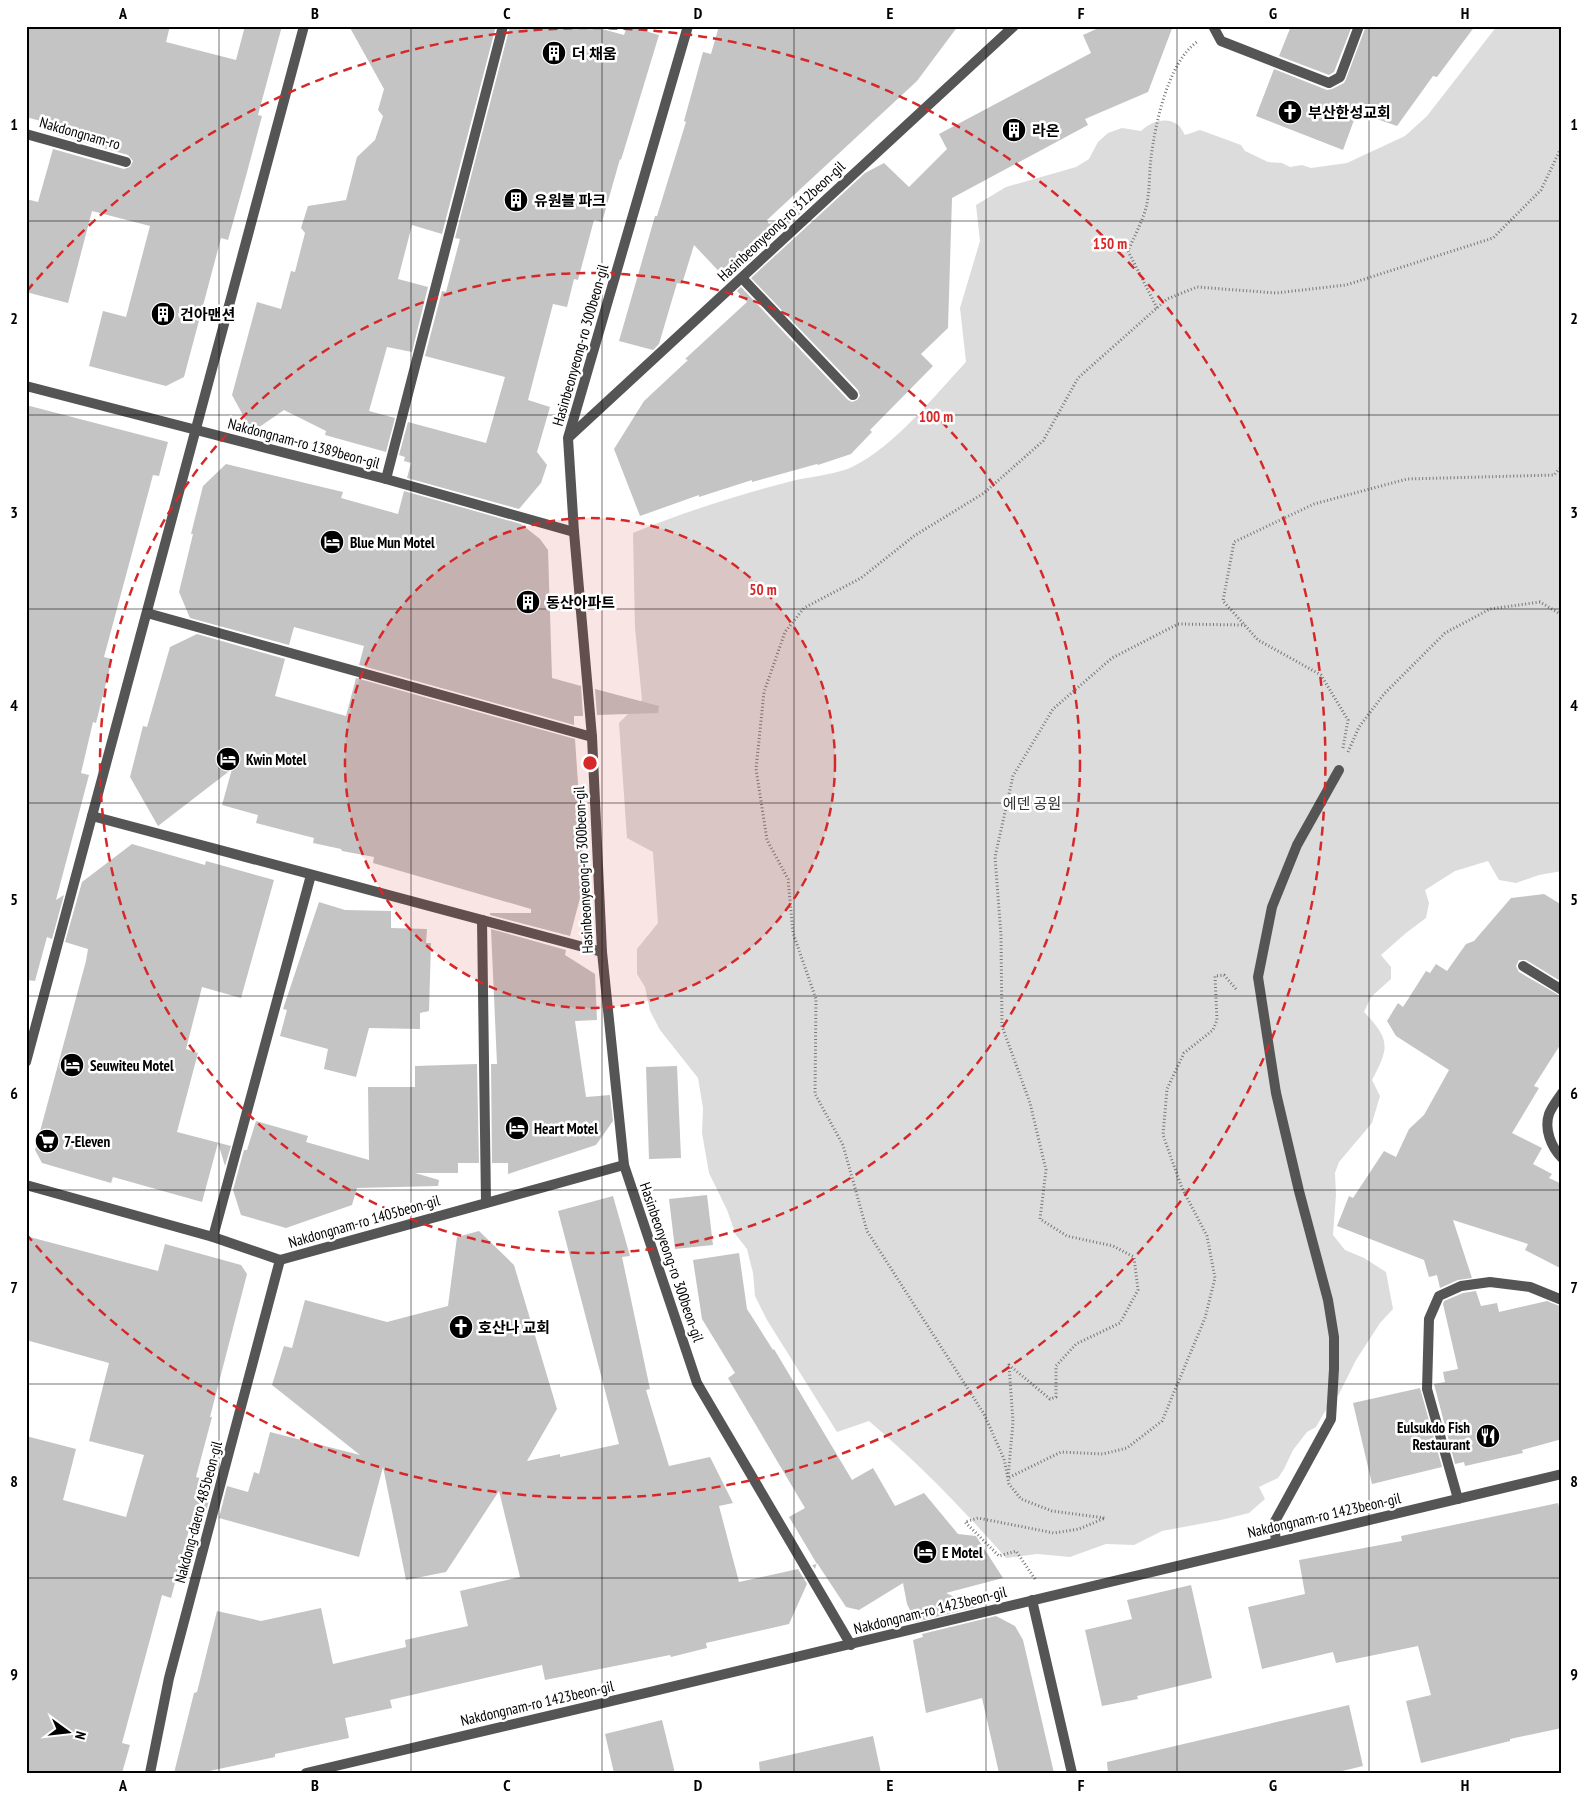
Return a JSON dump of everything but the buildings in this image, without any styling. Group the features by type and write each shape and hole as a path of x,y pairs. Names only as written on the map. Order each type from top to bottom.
{"lane":[{"path":"26,1062 304,26"},
{"path":"386,480 504,26"},
{"name":"Hasinbeonyeong-ro 300beon-gil","path":"688,26 568,438 574,532 592,737 602,952 624,1165 697,1383 851,1645"},
{"name":"Hasinbeonyeong-ro 312beon-gil","path":"568,438 1014,26"},
{"path":"1213,26 1221,41 1329,83 1340,78 1359,26"},
{"name":"Nakdongnam-ro","path":"26,134 126,162"},
{"path":"742,278 853,395"},
{"name":"Nakdongnam-ro 1389beon-gil","path":"26,386 386,480 574,532"},
{"path":"146,613 592,737"},
{"path":"1276,1542 1274,1523 1331,1418 1334,1337 1328,1300 1276,1093 1258,977 1272,907 1297,845 1339,770"},
{"path":"92,816 602,952"},
{"path":"213,1237 311,875"},
{"path":"482,920 486,1202"},
{"path":"1524,966 1562,990"},
{"path":"1562,1093 1549,1114 1548,1128 1550,1140 1562,1158"},
{"name":"Nakdongnam-ro 1405beon-gil","path":"26,1185 213,1237 280,1260 624,1165"},
{"name":"Nakdong-daero 485beon-gil","path":"150,1773 169,1678 280,1260"},
{"path":"1458,1498 1427,1389 1429,1319 1440,1296 1461,1286 1490,1282 1530,1286 1562,1300"},
{"name":"Nakdongnam-ro 1423beon-gil","path":"306,1773 851,1645 1059,1593 1562,1474"},
{"path":"1032,1600 1072,1773"}],"path":[{"path":"1157,308 1128,251 1146,208 1151,157 1160,110 1174,72 1192,46 1200,40"},
{"path":"1059,1593 1040,1585 1016,1552 999,1556 966,1522 978,1518 1054,1533 1080,1529 1106,1518 1052,1511 1021,1499 1010,1484 1004,1459 984,1414 867,1231 843,1145 815,1094 816,998 793,933 788,879 767,840 756,768 764,692 786,632 804,608 861,578 914,536 984,493 1043,441 1078,378 1167,299 1197,287 1276,293 1346,285 1493,238 1541,190 1562,146"},
{"path":"1339,770 1348,720 1321,674 1258,640 1223,601 1234,542 1314,504 1407,479 1554,475 1562,466"},
{"path":"1339,770 1358,727 1384,694 1444,633 1490,609 1540,602 1562,615"},
{"path":"1008,1478 1013,1422 1009,1365 1050,1399 1056,1397 1056,1366 1076,1344 1120,1323 1138,1290 1134,1257 1113,1246 1067,1236 1040,1219 1046,1170 1030,1103 1002,1026 1001,935 995,857 1013,776 1053,709 1112,658 1178,624 1245,625"},
{"path":"1008,1478 1061,1452 1102,1454 1127,1448 1162,1422 1205,1318 1215,1278 1208,1236 1182,1188 1163,1135 1167,1089 1184,1054 1213,1030 1217,1020 1215,976 1224,976 1265,1021"}],"green space":[{"name":"에덴 공원","path":"1497,26 1562,26 1562,871 1539,875 1516,883 1499,880 1488,861 1455,871 1425,890 1429,903 1426,918 1381,955 1391,967 1391,979 1371,997 1364,1012 1383,1037 1384,1052 1382,1060 1372,1080 1380,1096 1372,1123 1339,1162 1335,1173 1336,1195 1333,1235 1345,1250 1364,1258 1386,1272 1393,1309 1380,1323 1356,1360 1339,1394 1316,1427 1307,1432 1293,1450 1278,1478 1259,1487 1265,1499 1249,1513 1162,1531 1134,1545 1106,1544 1070,1557 1037,1554 1006,1558 940,1487 869,1421 837,1432 767,1320 755,1296 753,1273 747,1249 736,1235 727,1210 709,1173 702,1133 703,1108 698,1078 660,1030 650,1011 645,987 637,974 637,949 658,923 653,852 627,838 619,723 642,700 635,628 633,533 731,498 852,467 868,458 898,434 966,362 960,308 980,241 976,205 1006,187 1076,167 1089,159 1098,142 1108,133 1122,128 1141,131 1159,121 1173,122 1181,128 1185,135 1200,130 1241,145 1245,151 1268,162 1282,163 1290,167 1302,165 1311,168 1347,163 1405,136 1427,116"}],"place":[{"name":"더 채움","path":"554,53"},
{"name":"부산한성교회","path":"1290,112"},
{"name":"라온","path":"1014,130"},
{"name":"유원블 파크","path":"516,200"},
{"name":"건아맨션","path":"163,314"},
{"name":"Blue Mun Motel","path":"332,542"},
{"name":"동산아파트","path":"528,602"},
{"name":"Kwin Motel","path":"228,759"},
{"name":"Seuwiteu Motel","path":"72,1065"},
{"name":"Heart Motel","path":"517,1128"},
{"name":"7-Eleven","path":"47,1141"},
{"name":"호산나 교회","path":"461,1327"},
{"name":"Eulsukdo Fish Restaurant","path":"1488,1436"},
{"name":"E Motel","path":"925,1552"}]}
